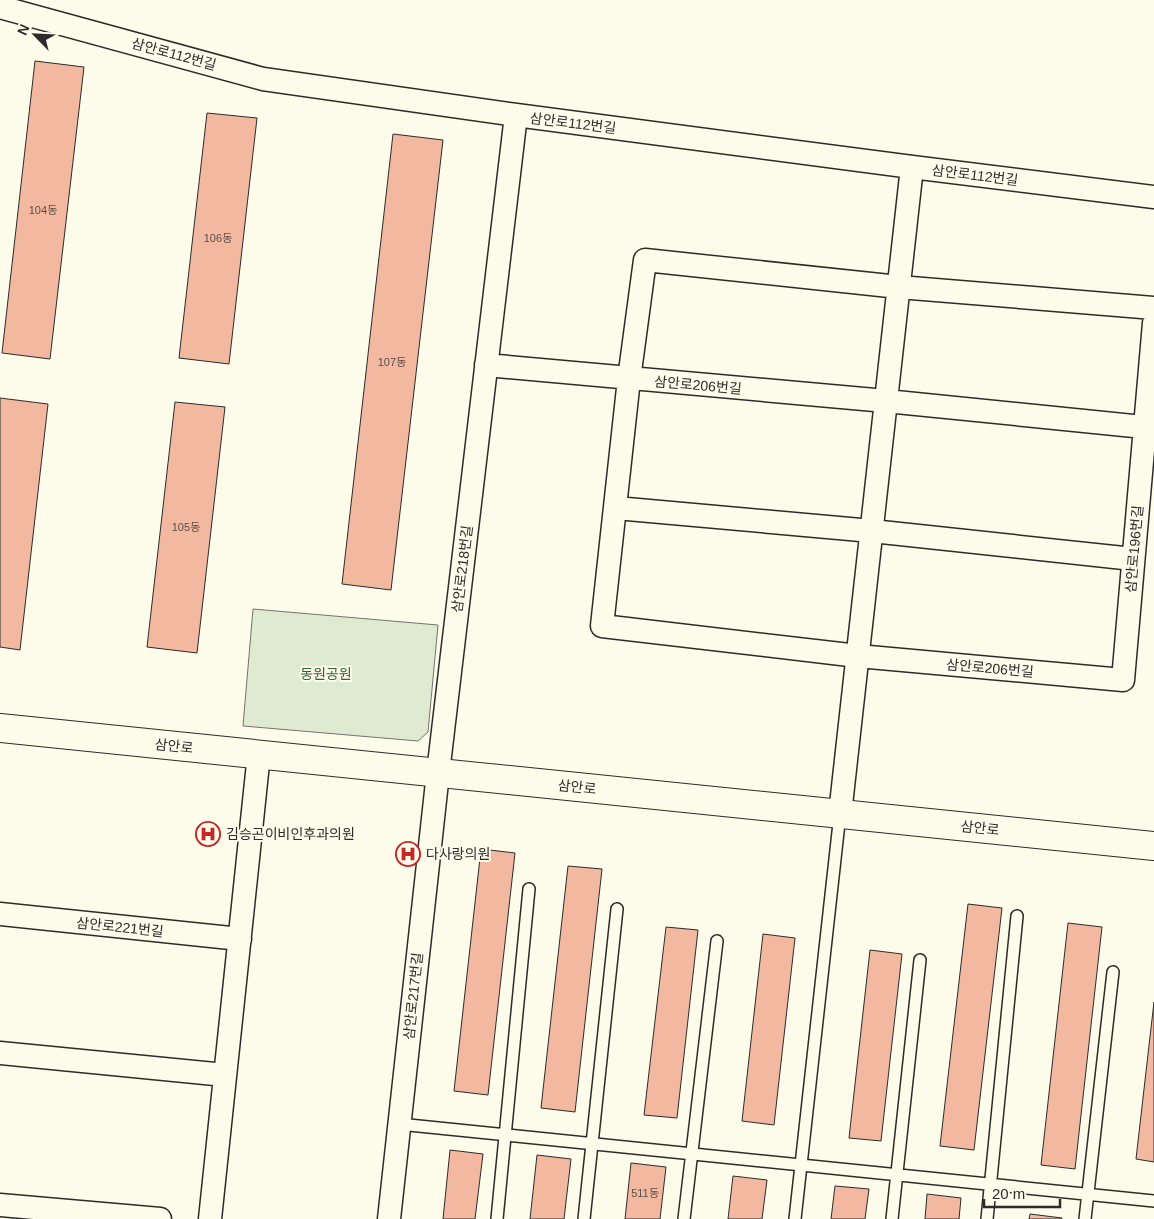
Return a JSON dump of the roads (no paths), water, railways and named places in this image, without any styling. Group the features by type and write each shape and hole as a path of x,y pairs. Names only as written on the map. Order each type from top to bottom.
{"main road":[{"name":"삼안로","path":"0,728 1154,846"}],"street":[{"name":"삼안로112번길","path":"0,6 264,78 516,115 1154,197"},
{"name":"삼안로218번길","path":"438,773 516,115"},
{"path":"840,814 912,167"},
{"path":"1134,559 872,531 616,508 629,379 645,260 899,288 1154,308"},
{"name":"삼안로196번길","path":"1122,680 1149,427 1154,323"},
{"path":"486,365 629,379"},
{"name":"삼안로206번길","path":"629,379 886,401 1149,427"},
{"name":"삼안로206번길","path":"616,508 602,626 858,656 1122,680"},
{"path":"210,1219 259,754"},
{"name":"삼안로217번길","path":"389,1219 438,773"},
{"name":"삼안로221번길","path":"0,914 240,939"},
{"path":"0,1053 225,1075"},
{"path":"0,1205 160,1219"}],"lane":[{"path":"795,1219 840,814"},
{"path":"497,1219 529,889"},
{"path":"584,1219 617,909"},
{"path":"987,1219 1017,916"},
{"path":"684,1219 718,941"},
{"path":"892,1219 920,960"},
{"path":"1085,1219 1113,972"},
{"path":"399,1124 1154,1201"}],"place":[{"name":"김승곤이비인후과의원","path":"208,834"},
{"name":"다사랑의원","path":"408,854"}],"park label":[{"name":"동원공원","path":"326,674"}]}
